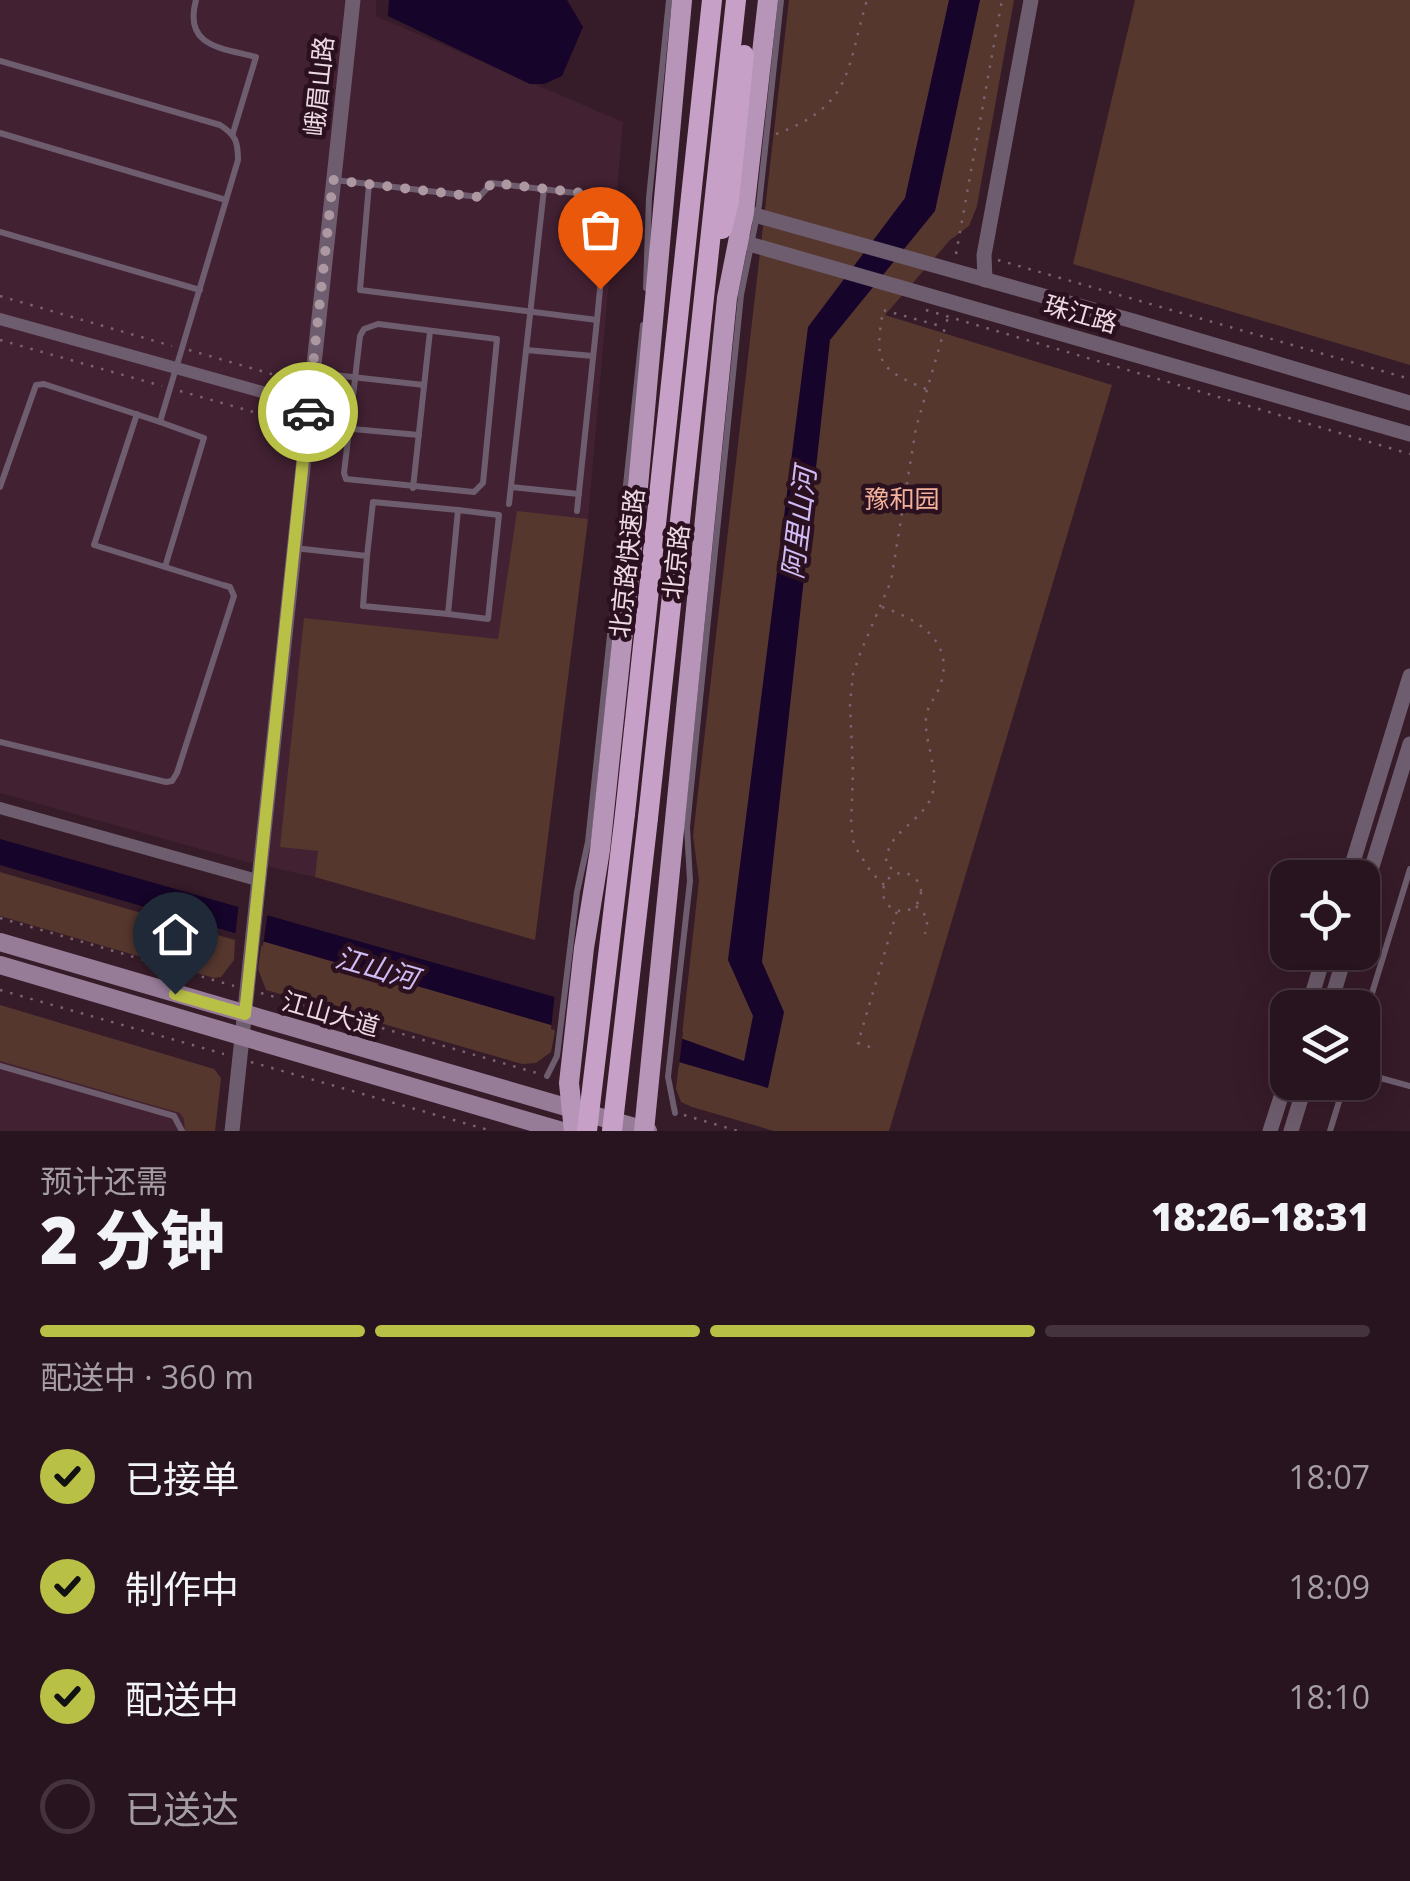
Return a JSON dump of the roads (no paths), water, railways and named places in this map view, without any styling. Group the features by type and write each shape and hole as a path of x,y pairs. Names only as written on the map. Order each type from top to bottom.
{"highway":[{"path":"684,249 684,178 699,0"},
{"name":"北京路快速路","path":"587,1131 712,0"},
{"name":"北京路快速路","path":"612,1131 736,0"},
{"path":"702,309 728,201 750,0"}],"main road":[{"name":"北京路","path":"574,1131 567,1036 600,850 636,509 682,0"},
{"name":"北京路","path":"646,1131 664,1022 727,298 750,214 768,0"},
{"name":"江山大道","path":"0,942 646,1131"},
{"name":"江山大道","path":"0,965 562,1131"}],"street":[{"name":"峨眉山路","path":"232,1131 353,0"},
{"path":"985,280 984,256 1031,0"},
{"name":"珠江路","path":"750,214 1410,404"},
{"name":"珠江路","path":"745,243 1410,434"},
{"path":"0,318 309,406"},
{"path":"1354,860 1410,676"},
{"path":"1374,860 1410,744"},
{"path":"0,808 257,880"},
{"path":"1270,1131 1280,1100"},
{"path":"1291,1131 1300,1100"}],"lane":[{"path":"196,0 193,25 198,35 208,44 256,58 233,133"},
{"path":"572,998 644,308 649,198 669,0"},
{"path":"750,214 766,137 781,0"},
{"path":"0,61 205,120 233,133 238,144 238,160 160,422"},
{"path":"0,132 226,200"},
{"path":"333,180 479,197 492,183 610,196 577,511"},
{"path":"370,184 360,290 366,294 597,320"},
{"path":"509,504 544,189"},
{"path":"0,232 200,290"},
{"path":"378,324 497,339 480,488 468,494 346,479 355,378 360,336 364,329 378,324"},
{"path":"413,488 430,331"},
{"path":"526,350 593,356"},
{"path":"312,372 424,386"},
{"path":"0,487 36,385 44,384 204,438 165,568"},
{"path":"1287,416 1292,399"},
{"path":"0,742 172,782 234,596 230,587 94,545 136,414"},
{"path":"306,424 419,435"},
{"path":"511,487 579,494"},
{"path":"373,502 499,515 488,618 362,606 367,556 373,502"},
{"path":"448,614 458,510"},
{"path":"293,548 367,556"},
{"path":"1373,990 1410,869"},
{"path":"547,1076 567,1036"},
{"path":"659,1064 675,1113"},
{"path":"0,1066 174,1116 182,1131"},
{"path":"1380,1078 1410,1086"},
{"path":"1330,1131 1339,1100"}],"water":[{"path":"389,0 567,0 583,27 562,76 544,84 530,84 388,16"},
{"path":"949,0 980,0 935,211 830,340 762,962 784,1012 768,1088 0,865 0,839 614,1014 744,1061 753,1016 728,960 808,327 905,198"}],"park label":[{"name":"豫和园","path":"902,498"}],"water label":[{"name":"阿里山河","path":"798,523"},
{"name":"江山河","path":"377,967"}]}
